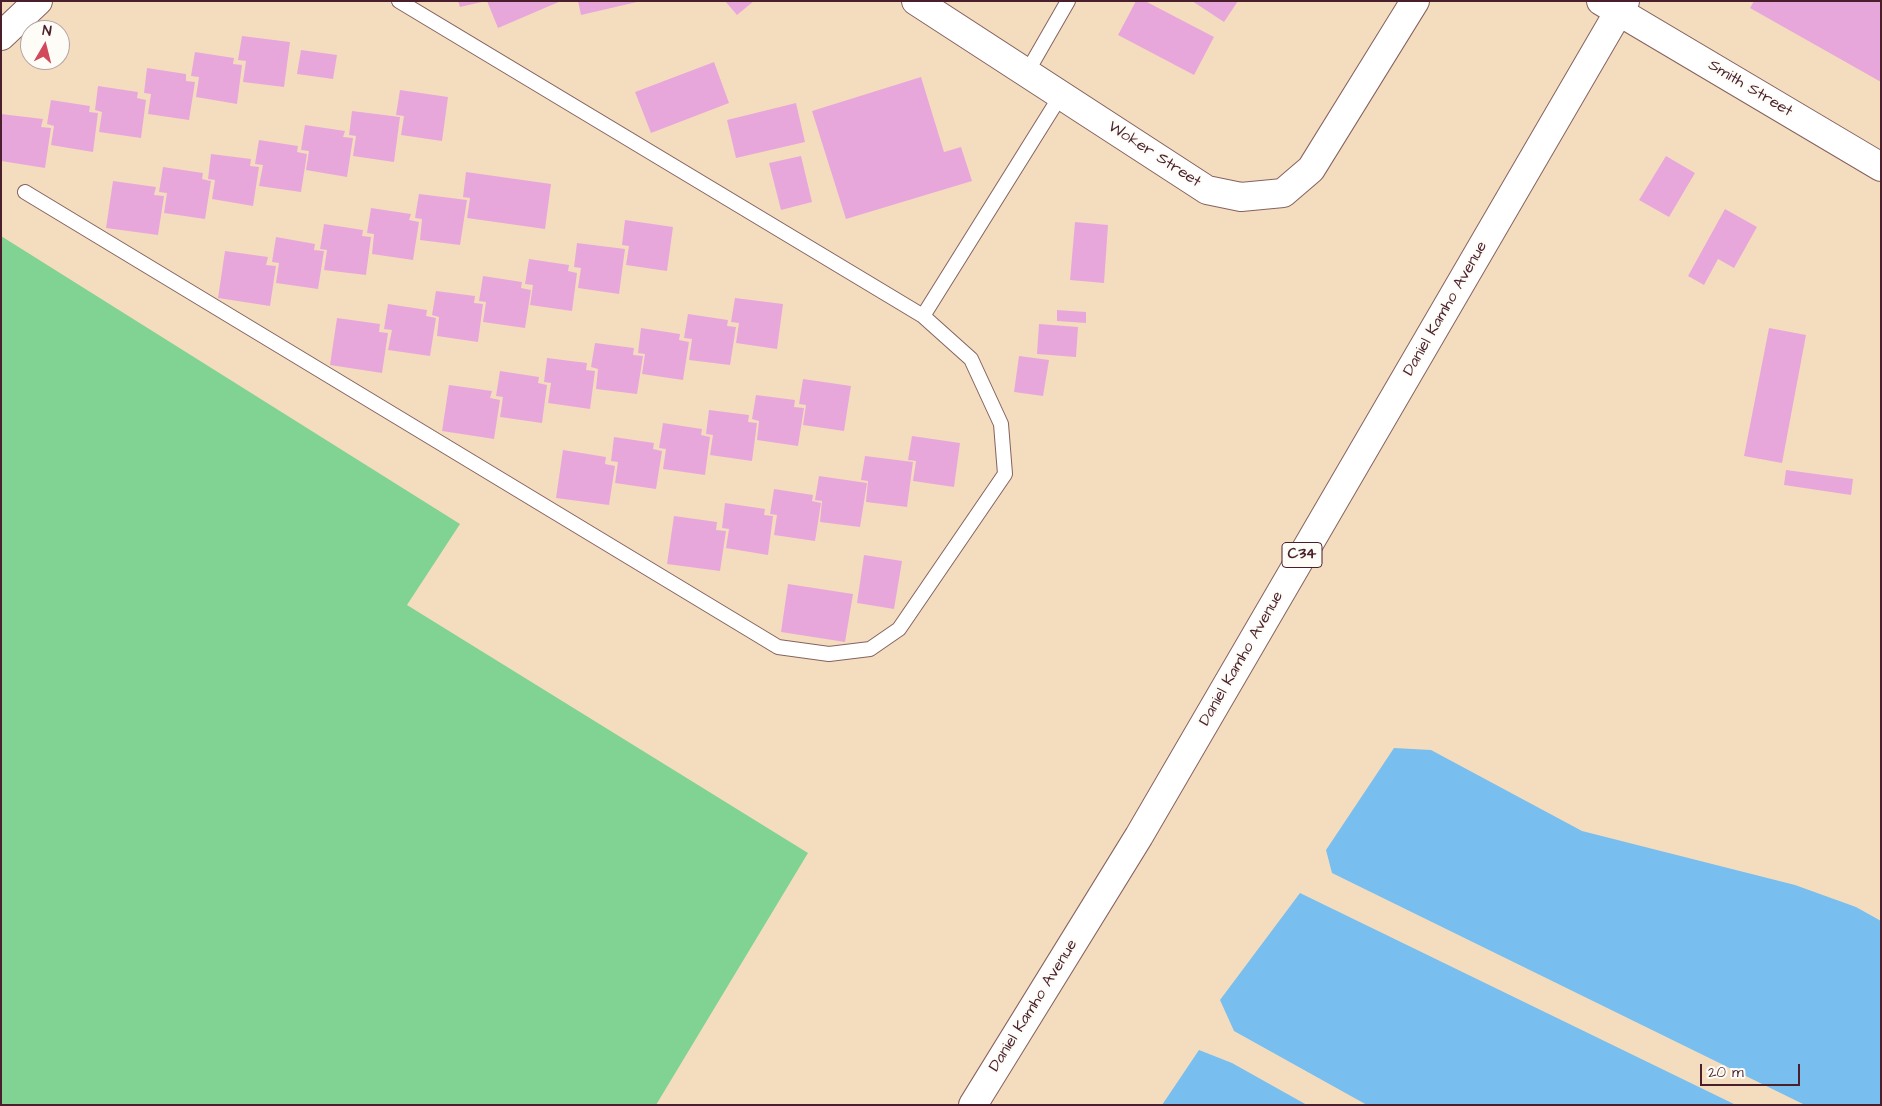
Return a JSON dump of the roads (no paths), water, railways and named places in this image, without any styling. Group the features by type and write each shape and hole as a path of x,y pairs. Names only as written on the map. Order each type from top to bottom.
{"main road":[{"path":"1,36 38,1"},
{"name":"Woker Street","path":"916,1 1207,190 1241,197 1283,193 1311,169 1415,1"},
{"name":"Smith Street","path":"1615,5 1881,167"},
{"name":"Daniel Kamho Avenue","path":"973,1105 1138,836 1615,5"}],"lane":[{"path":"24,192 778,647 829,654 870,650 899,629 1004,474 1001,424 971,359 923,316 399,1"},
{"path":"1026,74 1068,1"},
{"path":"923,316 1061,95"}],"water":[{"path":"1394,748 1431,750 1582,831 1795,885 1856,907 1881,921 1881,1105 1805,1105 1332,873 1326,850"},
{"path":"1300,893 1736,1105 1367,1105 1234,1031 1220,1000"},
{"path":"1199,1050 1232,1063 1307,1105 1162,1105"}]}
